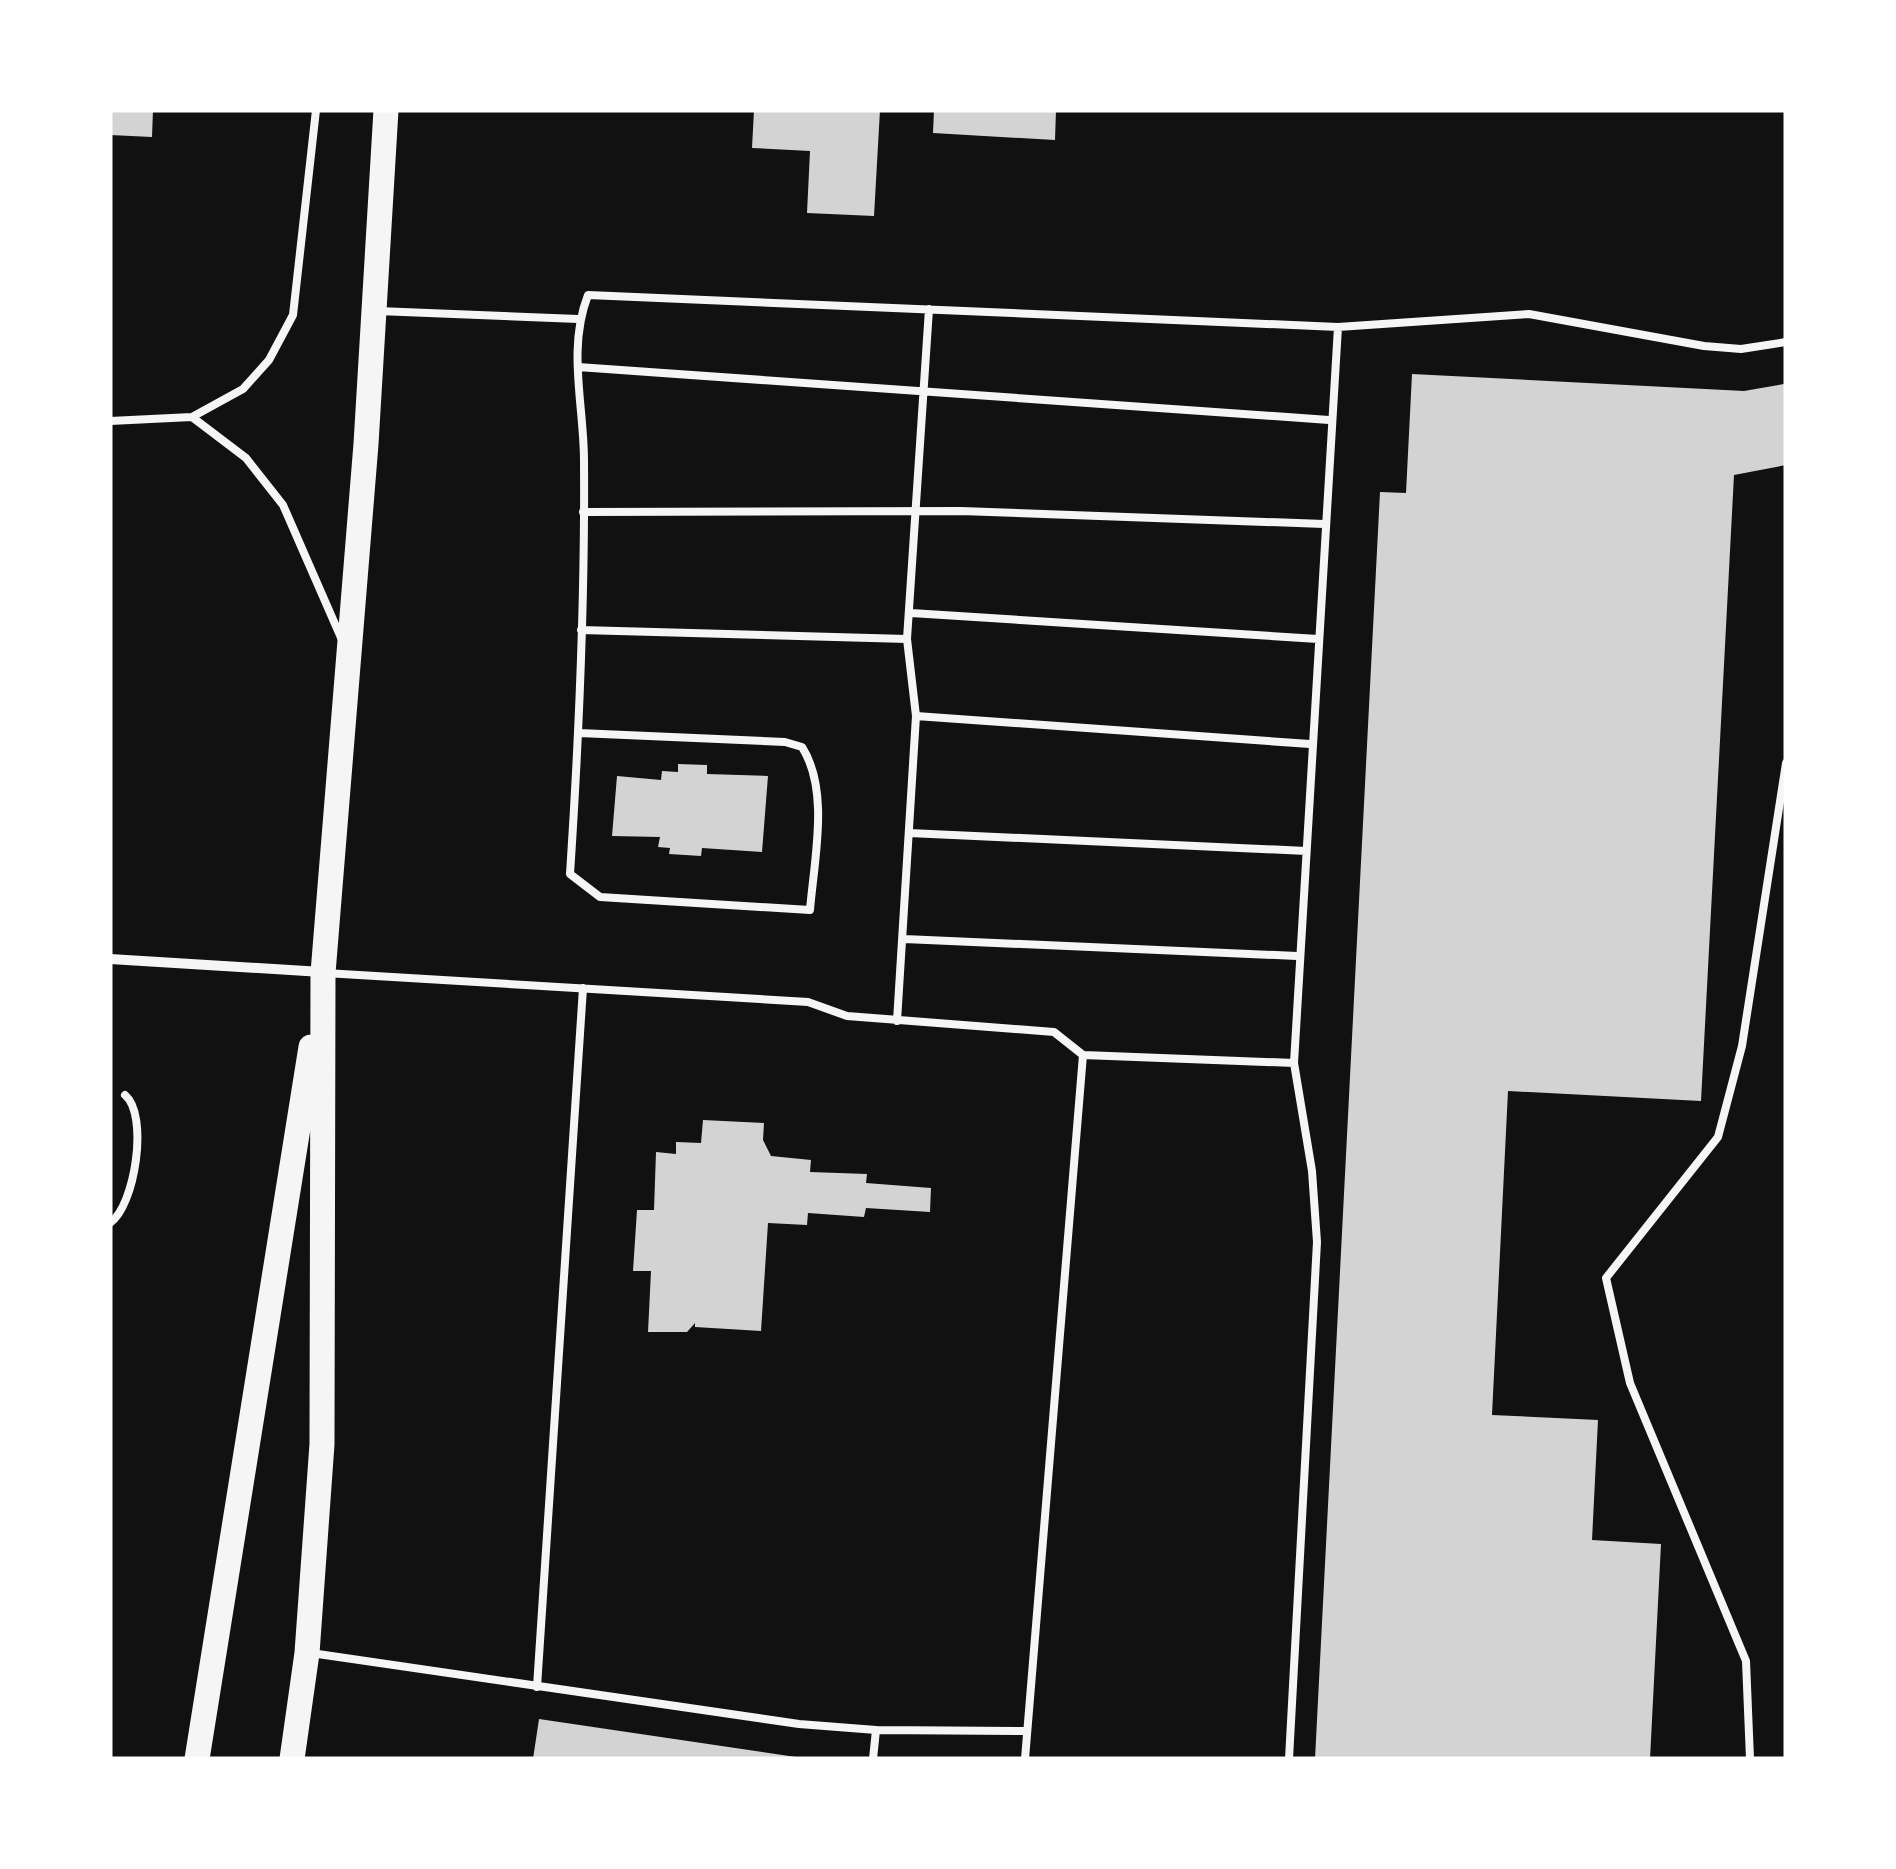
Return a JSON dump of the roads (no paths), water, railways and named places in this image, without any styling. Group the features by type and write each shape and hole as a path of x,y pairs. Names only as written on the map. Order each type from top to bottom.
{"highway":[{"path":"292,1759 307,1653 322,1444 323,972 386,110"},
{"path":"197,1759 323,972"}],"street":[{"path":"110,959 323,972"}],"lane":[{"path":"110,421 192,417 244,389 269,360 293,315 316,110"},
{"path":"579,733 784,742 802,747 814,764 817,786 810,910 600,896 570,874 579,733 583,512 578,320 588,294 1338,327 1529,314 1704,346 1741,349 1786,342"},
{"path":"897,1021 916,716 907,639 912,613 914,515 929,308"},
{"path":"374,311 578,320"},
{"path":"1290,1759 1317,1242 1312,1171 1294,1063 1297,956 1338,327"},
{"path":"578,368 1329,420"},
{"path":"192,417 246,458 283,505 348,654"},
{"path":"583,512 914,515 961,511 1324,524"},
{"path":"912,613 1318,639"},
{"path":"581,630 907,639"},
{"path":"916,716 1310,744"},
{"path":"1750,1759 1746,1661 1630,1382 1606,1278 1718,1136 1742,1046 1786,763"},
{"path":"910,832 1306,851"},
{"path":"904,940 1297,956"},
{"path":"323,972 808,1002 846,1016 1054,1032 1083,1055 1294,1063"},
{"path":"536,1687 583,988"},
{"path":"1025,1759 1083,1055"},
{"path":"110,1223 122,1214 132,1186 137,1114 124,1095"},
{"path":"307,1653 799,1724 876,1730 1027,1731"},
{"path":"873,1759 876,1730"}]}
